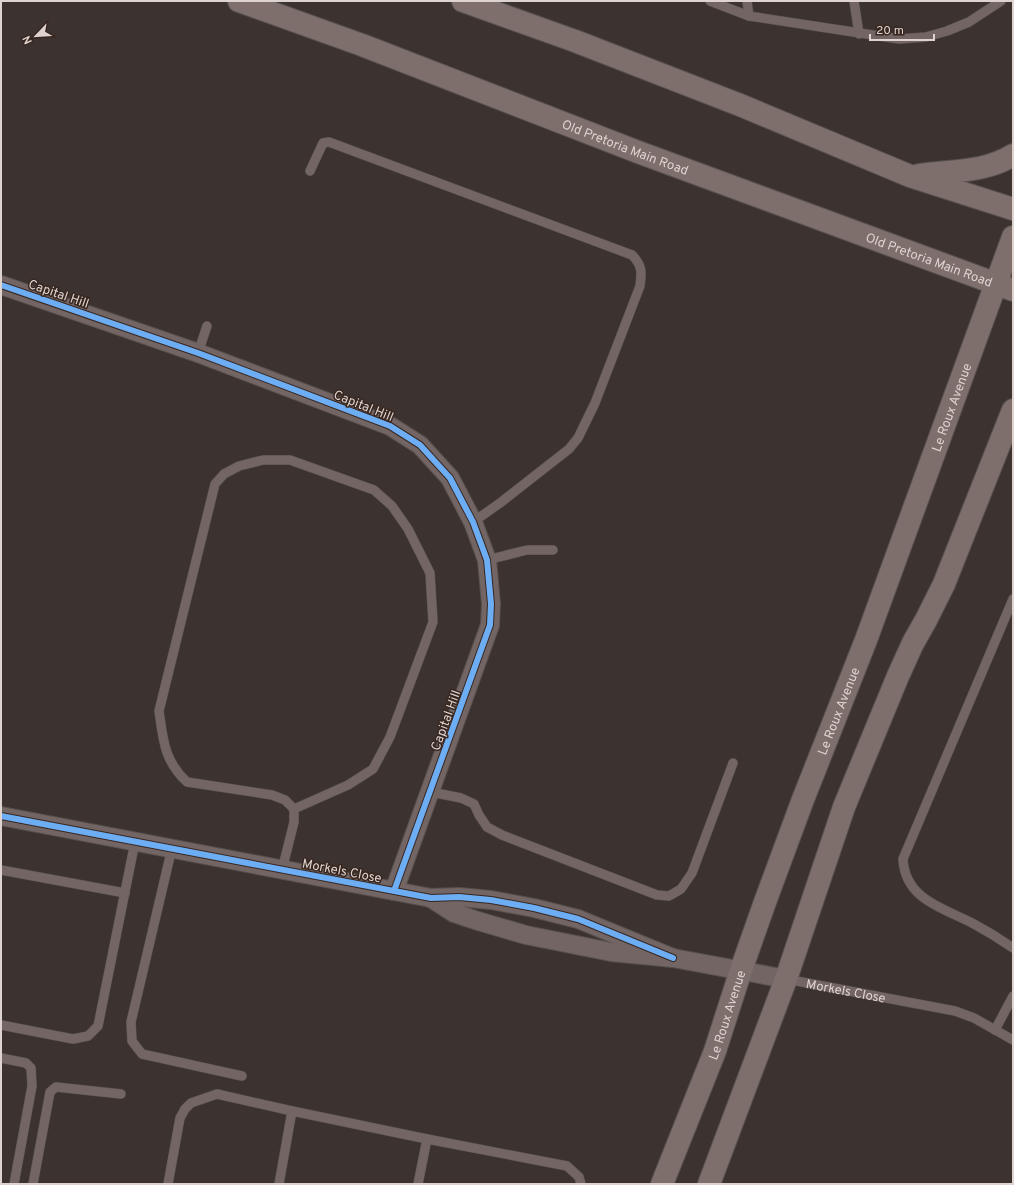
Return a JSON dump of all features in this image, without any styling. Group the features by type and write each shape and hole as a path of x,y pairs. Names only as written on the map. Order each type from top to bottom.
{"main road":[{"name":"Old Pretoria Main Road","path":"239,1 362,45 638,152 1005,287"},
{"path":"463,1 740,104 910,176 1013,209"},
{"path":"910,176 928,173 957,172 982,167 995,164 1013,155"},
{"name":"Le Roux Avenue","path":"662,1184 715,1051 741,970 802,802 1005,287 1013,237"},
{"path":"709,1184 786,979 844,807 898,676 913,643 944,584 1013,412"}],"street":[{"name":"Capital Hill","path":"1,285 198,353 390,426 420,445 450,478 473,522 486,560 491,604 490,625 394,891"},
{"name":"Morkels Close","path":"1,816 431,898 459,897 491,900 534,908 578,919 673,958"},
{"name":"Morkels Close","path":"431,898 454,913 526,935 611,952 673,958 786,979"}],"lane":[{"path":"710,1 749,16 899,39 926,37 969,22 1001,1"},
{"path":"746,1 749,16"},
{"path":"854,1 859,34"},
{"path":"310,170 323,143 329,142 632,255 639,262 642,277 640,286 595,404 578,438 569,449 500,503 473,522"},
{"path":"198,353 207,326"},
{"path":"282,870 294,822 294,809 285,800 272,796 187,782 176,772 168,757 159,711 215,484 224,474 239,466 263,460 290,460 374,490 392,506 408,529 430,573 433,622 390,737 373,768 348,785 294,809"},
{"path":"486,560 527,550 553,550"},
{"path":"1013,599 903,859 904,867 912,887 922,897 935,906 974,924 1013,948"},
{"path":"431,792 461,798 474,804 487,827 502,835 656,895 669,896 681,889 692,873 733,763"},
{"path":"1,1025 73,1039 88,1036 98,1026 135,842"},
{"path":"172,848 131,1022 132,1041 142,1054 242,1076"},
{"path":"1,870 125,893"},
{"name":"Morkels Close","path":"786,979 955,1011 974,1018 1013,1040"},
{"path":"995,1030 1013,996"},
{"path":"1,1058 26,1063 31,1068 32,1086 14,1184"},
{"path":"33,1184 50,1092 56,1087 120,1094"},
{"path":"168,1184 180,1118 185,1109 192,1103 217,1094 427,1139 567,1166 579,1177 581,1184"},
{"path":"279,1184 292,1111"},
{"path":"418,1184 427,1139"}],"cycle path":[{"path":"1,285 198,353 390,426 420,445 450,478 473,522 487,560 491,604 490,625 394,891"},
{"path":"1,816 431,898 459,897 491,900 534,908 578,919 673,958"}]}
